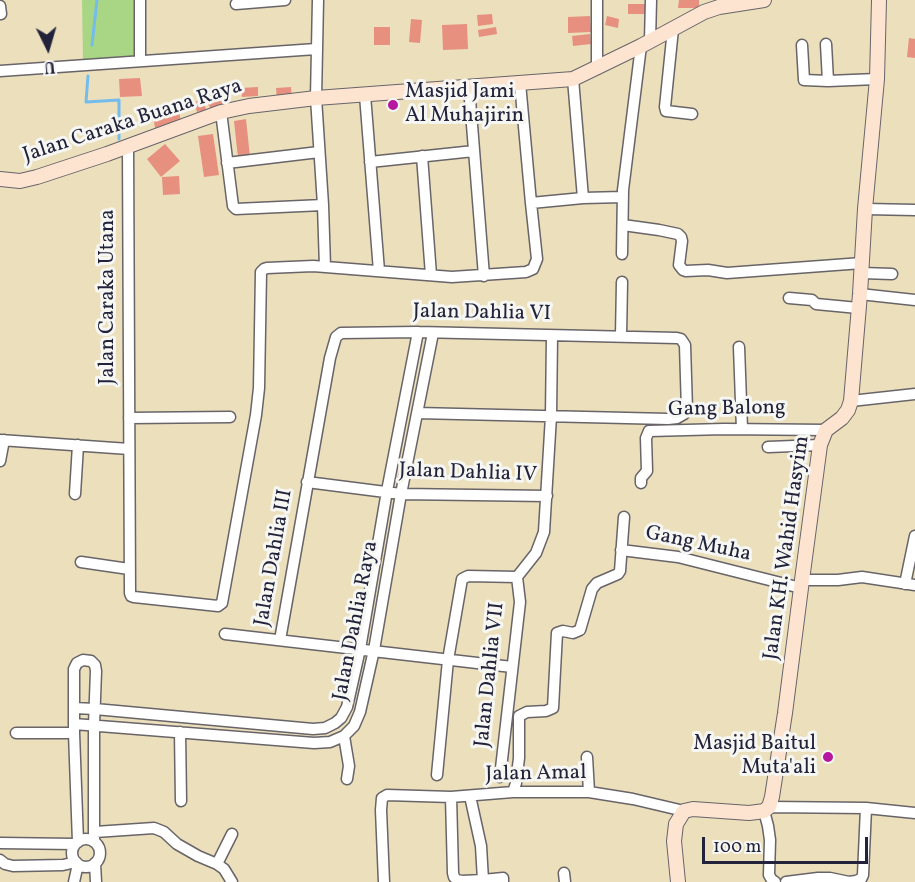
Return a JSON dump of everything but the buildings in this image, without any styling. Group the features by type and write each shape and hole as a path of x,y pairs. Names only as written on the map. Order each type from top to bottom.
{"street":[{"path":"140,0 140,61"},
{"path":"236,4 285,0"},
{"path":"318,0 316,98 325,267 453,277 533,270 537,259 520,83"},
{"path":"597,0 597,69"},
{"path":"622,254 623,197 651,0"},
{"name":"Jalan Caraka Buana Raya","path":"0,179 20,181 37,177 221,112 249,106 316,98 573,79 673,29 704,6 719,7 759,0"},
{"path":"879,0 877,80 851,401 915,394"},
{"path":"0,6 1,14"},
{"path":"673,29 665,107 666,111 692,114"},
{"path":"826,44 828,81"},
{"path":"802,45 804,80 877,80"},
{"path":"0,72 316,49"},
{"path":"573,79 583,198"},
{"path":"469,87 484,276"},
{"path":"365,94 379,271"},
{"path":"221,112 233,206 236,209 323,205"},
{"name":"Jalan Caraka Utana","path":"124,147 131,596 214,607 222,603 256,416 259,388 261,272 267,268 325,267"},
{"path":"370,162 474,151"},
{"path":"227,163 319,152"},
{"path":"422,156 431,275"},
{"path":"531,203 623,197"},
{"path":"865,209 915,210"},
{"path":"623,225 678,234 681,237 679,265 683,270 727,273 862,268 892,274"},
{"path":"621,336 622,282"},
{"path":"789,298 812,300 816,304 915,300"},
{"name":"Jalan Dahlia VI","path":"341,333 418,332 621,336 677,338 681,339 685,345 687,410 677,418 551,416"},
{"name":"Jalan Dahlia Raya","path":"74,708 313,729 325,728 341,718 346,707 360,649 387,491 418,332"},
{"name":"Jalan Dahlia III","path":"280,640 330,358 336,337 341,333"},
{"name":"Jalan Dahlia Raya","path":"344,736 354,726 360,712 374,650 401,494 433,333"},
{"path":"517,577 540,546 544,532 551,416 552,336"},
{"path":"739,347 742,429"},
{"name":"Jalan KH. Wahid Hasyim","path":"766,809 774,787 820,446 826,430 842,418 851,401"},
{"path":"417,413 551,416"},
{"path":"129,418 230,417"},
{"name":"Gang Balong","path":"641,483 641,478 647,471 646,438 650,431 826,430"},
{"path":"0,461 2,440 129,449"},
{"path":"75,494 78,445"},
{"path":"768,447 820,446"},
{"name":"Jalan Dahlia III","path":"307,482 387,491"},
{"name":"Jalan Dahlia IV","path":"387,491 401,494 547,496"},
{"path":"513,792 519,758 519,716 526,712 546,711 553,708 558,633 563,631 573,633 580,630 592,589 597,583 620,572 624,517"},
{"path":"910,585 915,536"},
{"name":"Gang Muha","path":"621,550 678,557 801,584 862,577 910,585"},
{"path":"81,562 129,569"},
{"name":"Jalan Dahlia VII","path":"437,775 448,660 462,579 468,576 517,577 520,602 500,777"},
{"path":"225,634 512,667"},
{"path":"0,860 13,866 77,863 85,867 95,863 99,858 100,850 94,837 96,671 91,661 83,660 77,663 74,669 76,843 72,853 77,863 74,882"},
{"path":"16,733 74,729 94,725 314,743 330,742 344,736 349,766 347,779"},
{"path":"180,732 182,801"},
{"path":"587,757 589,792"},
{"name":"Jalan Amal","path":"384,882 381,810 382,798 387,795 451,797 513,792 589,792 684,811"},
{"path":"470,796 481,846 483,880"},
{"path":"451,797 453,873 457,880 503,878 503,882"},
{"path":"786,882 830,878 856,882 861,879 866,808"},
{"path":"678,882 674,840 676,824 684,811 693,809 749,813 766,809 866,808 915,813"},
{"path":"766,809 770,840 769,875 775,882"},
{"path":"0,843 76,843 145,827 154,828 164,832 177,844 198,856 218,864 232,882"},
{"path":"218,864 232,834"},
{"path":"95,863 96,882"}],"green space":[{"path":"82,0 140,0 140,57 83,61"}],"waterway":[{"path":"92,45 97,0"},
{"path":"88,76 86,102 119,100 119,139"}],"place":[{"name":"Masjid Jami Al Muhajirin","path":"393,105"},
{"name":"Masjid Baitul Muta'ali","path":"828,757"}]}
